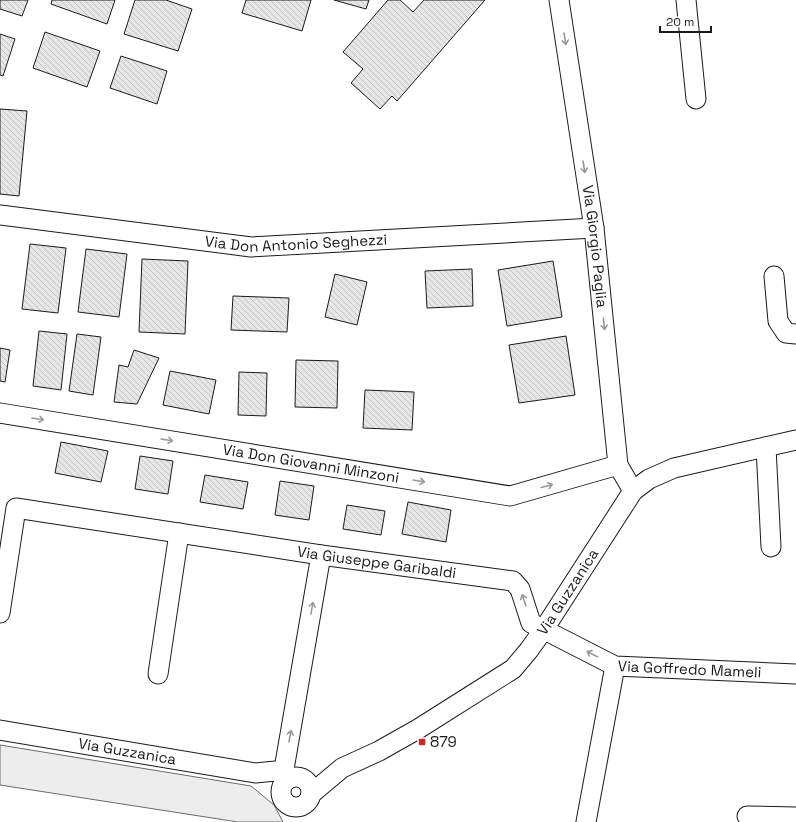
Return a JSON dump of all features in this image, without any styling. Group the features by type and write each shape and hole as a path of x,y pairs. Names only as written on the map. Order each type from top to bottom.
{"street":[{"name":"Via Giorgio Paglia","path":"559,0 594,228 618,465 634,491"},
{"path":"686,0 696,99"},
{"name":"Via Don Antonio Seghezzi","path":"0,215 251,247 594,228"},
{"path":"774,276 778,321 786,333 796,334"},
{"name":"Via Don Giovanni Minzoni","path":"0,413 510,496 618,465"},
{"name":"Via Guzzanica","path":"311,794 342,768 379,751 418,729 514,669 530,650 634,491 649,479 674,468 796,440"},
{"path":"766,447 771,547"},
{"name":"Via Giuseppe Garibaldi","path":"0,613 16,508 321,555 514,581 520,588 531,623 544,629"},
{"path":"158,674 180,533"},
{"path":"293,810 281,790 282,785 292,777 321,555"},
{"name":"Via Goffredo Mameli","path":"544,629 616,666 796,674"},
{"path":"586,822 616,666"},
{"name":"Via Guzzanica","path":"0,730 255,773 276,771 292,777 316,771 342,768"},
{"path":"255,773 270,790 293,810"},
{"path":"292,777 309,784 311,794 310,800 306,804 293,810"},
{"path":"747,816 796,817"}],"shaded area":[{"path":"0,745 251,786 274,805 283,822 238,822 0,785"}],"building":[{"path":"0,0 28,0 22,16 0,9"},
{"path":"52,0 115,0 107,24 51,4"},
{"path":"135,0 166,0 192,9 178,51 124,34"},
{"path":"246,0 311,0 302,31 242,13"},
{"path":"334,0 369,0 366,9"},
{"path":"388,0 400,0 413,12 424,0 485,0 397,101 392,96 380,109 351,83 363,69 343,52"},
{"path":"45,32 100,51 87,87 33,68"},
{"path":"0,34 15,39 3,76 0,75"},
{"path":"121,56 167,71 157,104 110,88"},
{"path":"0,109 27,111 19,196 0,194"},
{"path":"30,244 66,248 58,313 22,309"},
{"path":"86,249 127,254 119,317 78,312"},
{"path":"142,259 188,261 185,334 139,332"},
{"path":"553,261 562,317 507,326 498,270"},
{"path":"472,269 473,306 427,308 425,271"},
{"path":"335,274 367,282 357,325 325,317"},
{"path":"233,296 289,298 287,332 231,330"},
{"path":"39,331 67,334 61,390 33,386"},
{"path":"77,334 101,337 93,395 69,391"},
{"path":"566,336 575,395 519,403 509,345"},
{"path":"0,348 10,350 5,382 0,381"},
{"path":"134,350 159,358 137,404 114,402 119,365 128,367"},
{"path":"296,360 338,361 337,408 295,407"},
{"path":"170,371 216,380 209,414 163,405"},
{"path":"239,372 267,373 266,416 238,415"},
{"path":"365,390 414,392 412,430 363,428"},
{"path":"61,442 108,451 101,482 55,473"},
{"path":"140,456 173,461 168,494 135,489"},
{"path":"205,475 248,482 243,509 200,502"},
{"path":"280,481 314,486 309,520 275,515"},
{"path":"408,502 451,510 446,542 402,534"},
{"path":"347,505 385,511 381,535 343,529"}],"place":[{"name":"879","path":"422,742"}]}
